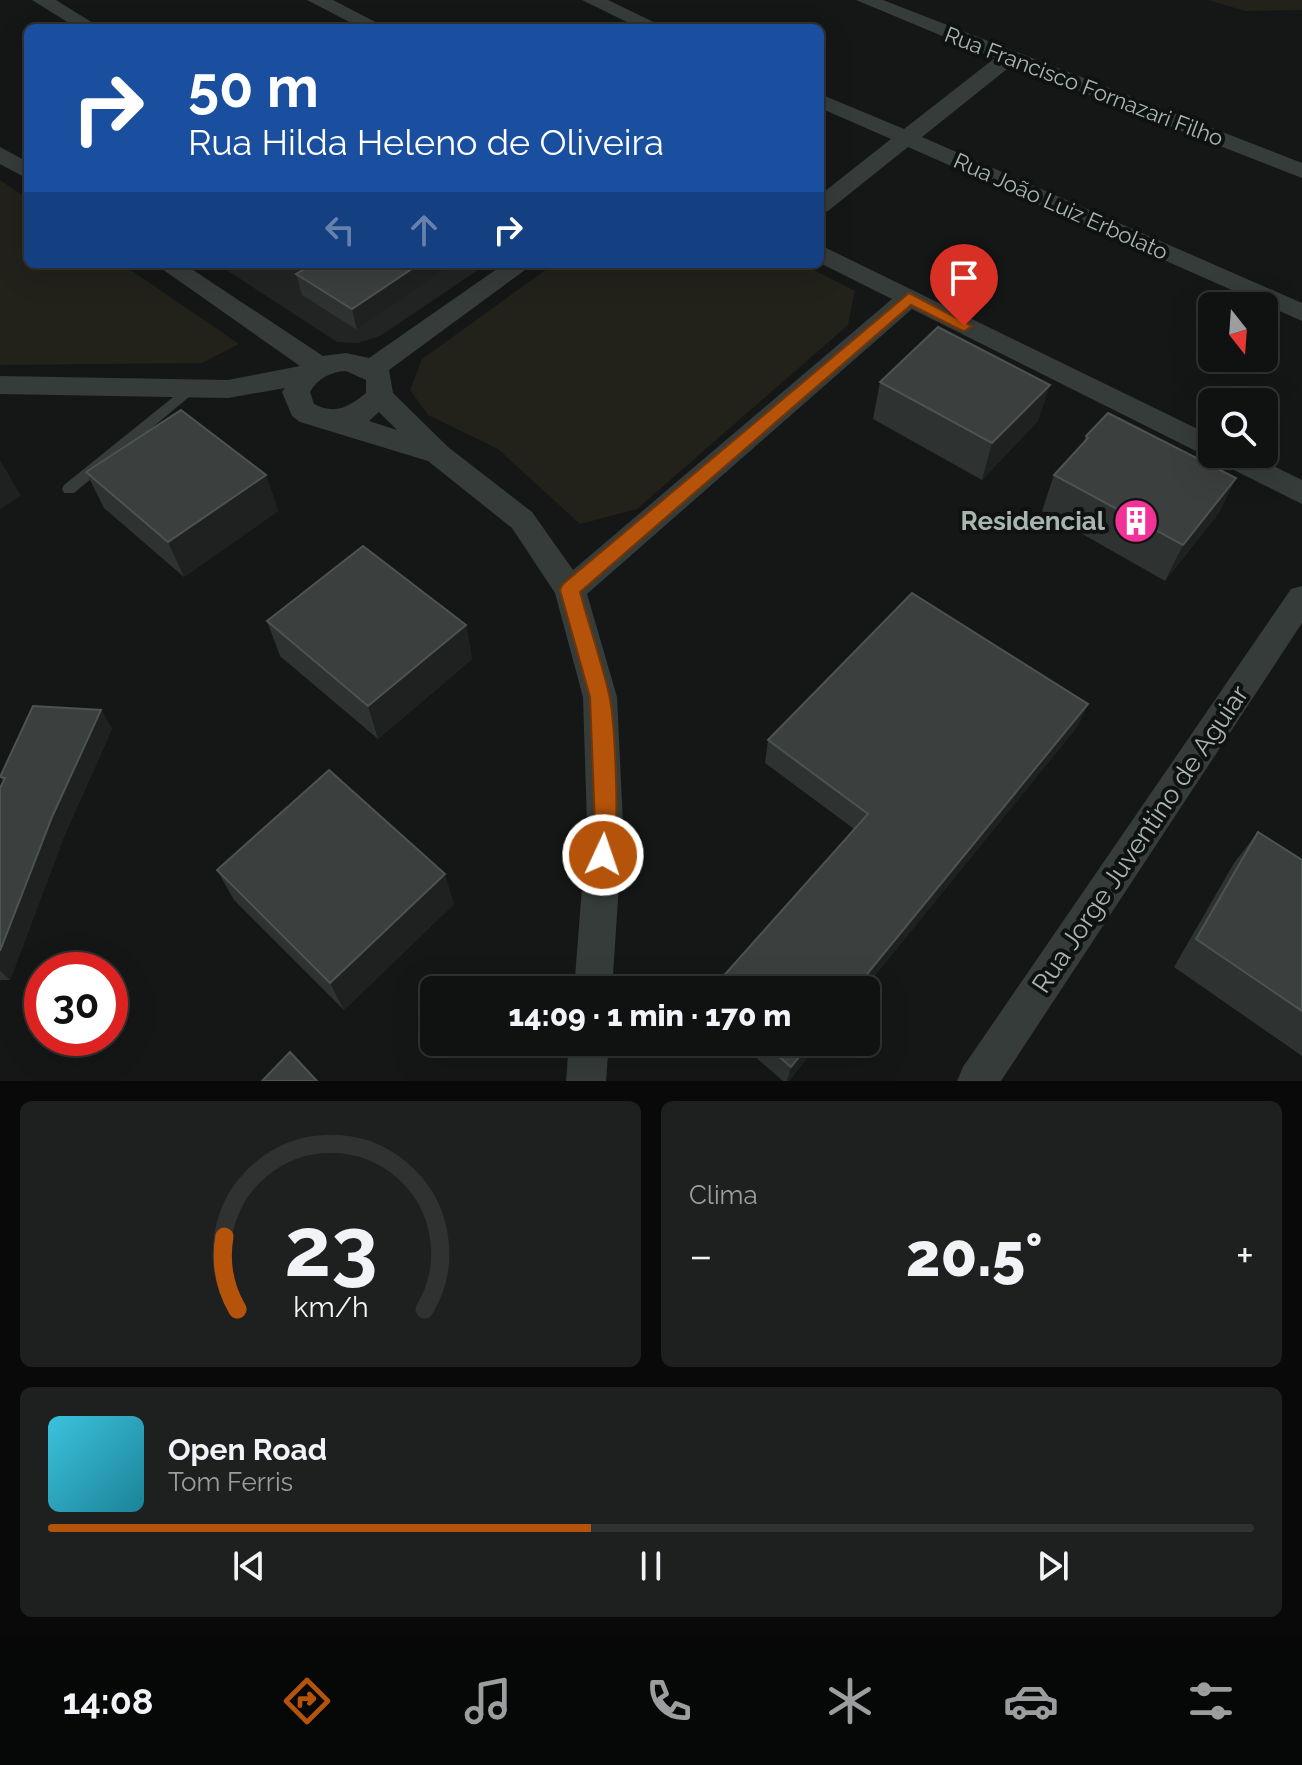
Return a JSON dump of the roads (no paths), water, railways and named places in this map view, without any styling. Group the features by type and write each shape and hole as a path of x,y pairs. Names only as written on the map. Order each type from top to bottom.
{"street":[{"path":"42,0 84,24"},
{"path":"317,0 368,24"},
{"path":"592,0 647,24"},
{"name":"Rua Francisco Fornazari Filho","path":"866,0 1302,171"},
{"path":"824,203 1008,58"},
{"name":"Rua João Luiz Erbolato","path":"824,102 1302,313"},
{"path":"0,154 24,169"},
{"path":"824,255 1198,441"},
{"path":"173,268 314,370"},
{"path":"336,420 368,409 376,382 516,268"},
{"path":"570,590 909,298"},
{"path":"0,385 228,389 348,362 376,382 438,454 522,520 570,590 600,697 605,824 594,976"},
{"path":"302,409 296,392 314,370"},
{"path":"228,389 302,409 322,419 336,420 438,454"},
{"path":"1252,468 1302,493"},
{"name":"Rua Jorge Juventino de Aguiar","path":"977,1081 1302,598"},
{"path":"586,1081 588,1056"}],"lane":[{"path":"69,489 191,389"}],"place":[{"name":"Residencial","path":"1136,521"}]}
